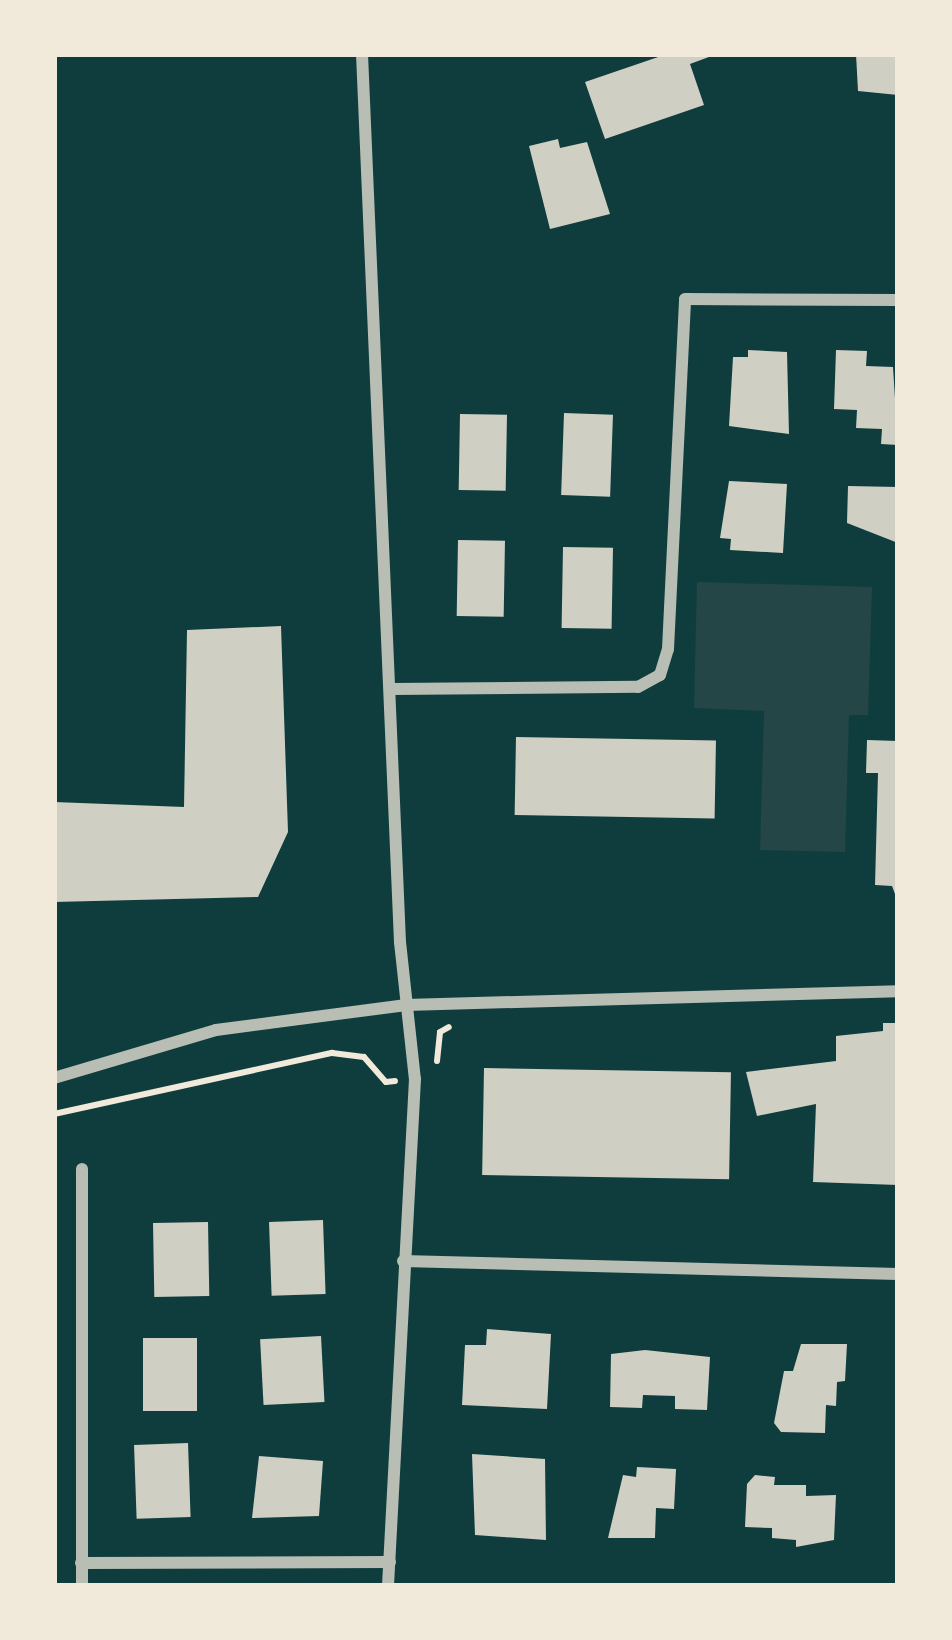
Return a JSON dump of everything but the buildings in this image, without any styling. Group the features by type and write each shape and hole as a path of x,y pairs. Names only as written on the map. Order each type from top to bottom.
{"street":[{"path":"362,54 406,1005 415,1079 388,1586"},
{"path":"392,689 638,687 660,675 668,649 685,299 898,300"},
{"path":"54,1078 216,1030 406,1005 898,991"},
{"path":"82,1169 82,1586"},
{"path":"403,1261 898,1274"},
{"path":"81,1562 390,1562"}],"path":[{"path":"54,1114 332,1053 364,1057 386,1082 415,1079"}],"shaded area":[{"path":"697,582 872,587 868,715 849,715 845,852 760,850 764,711 694,708"}]}
